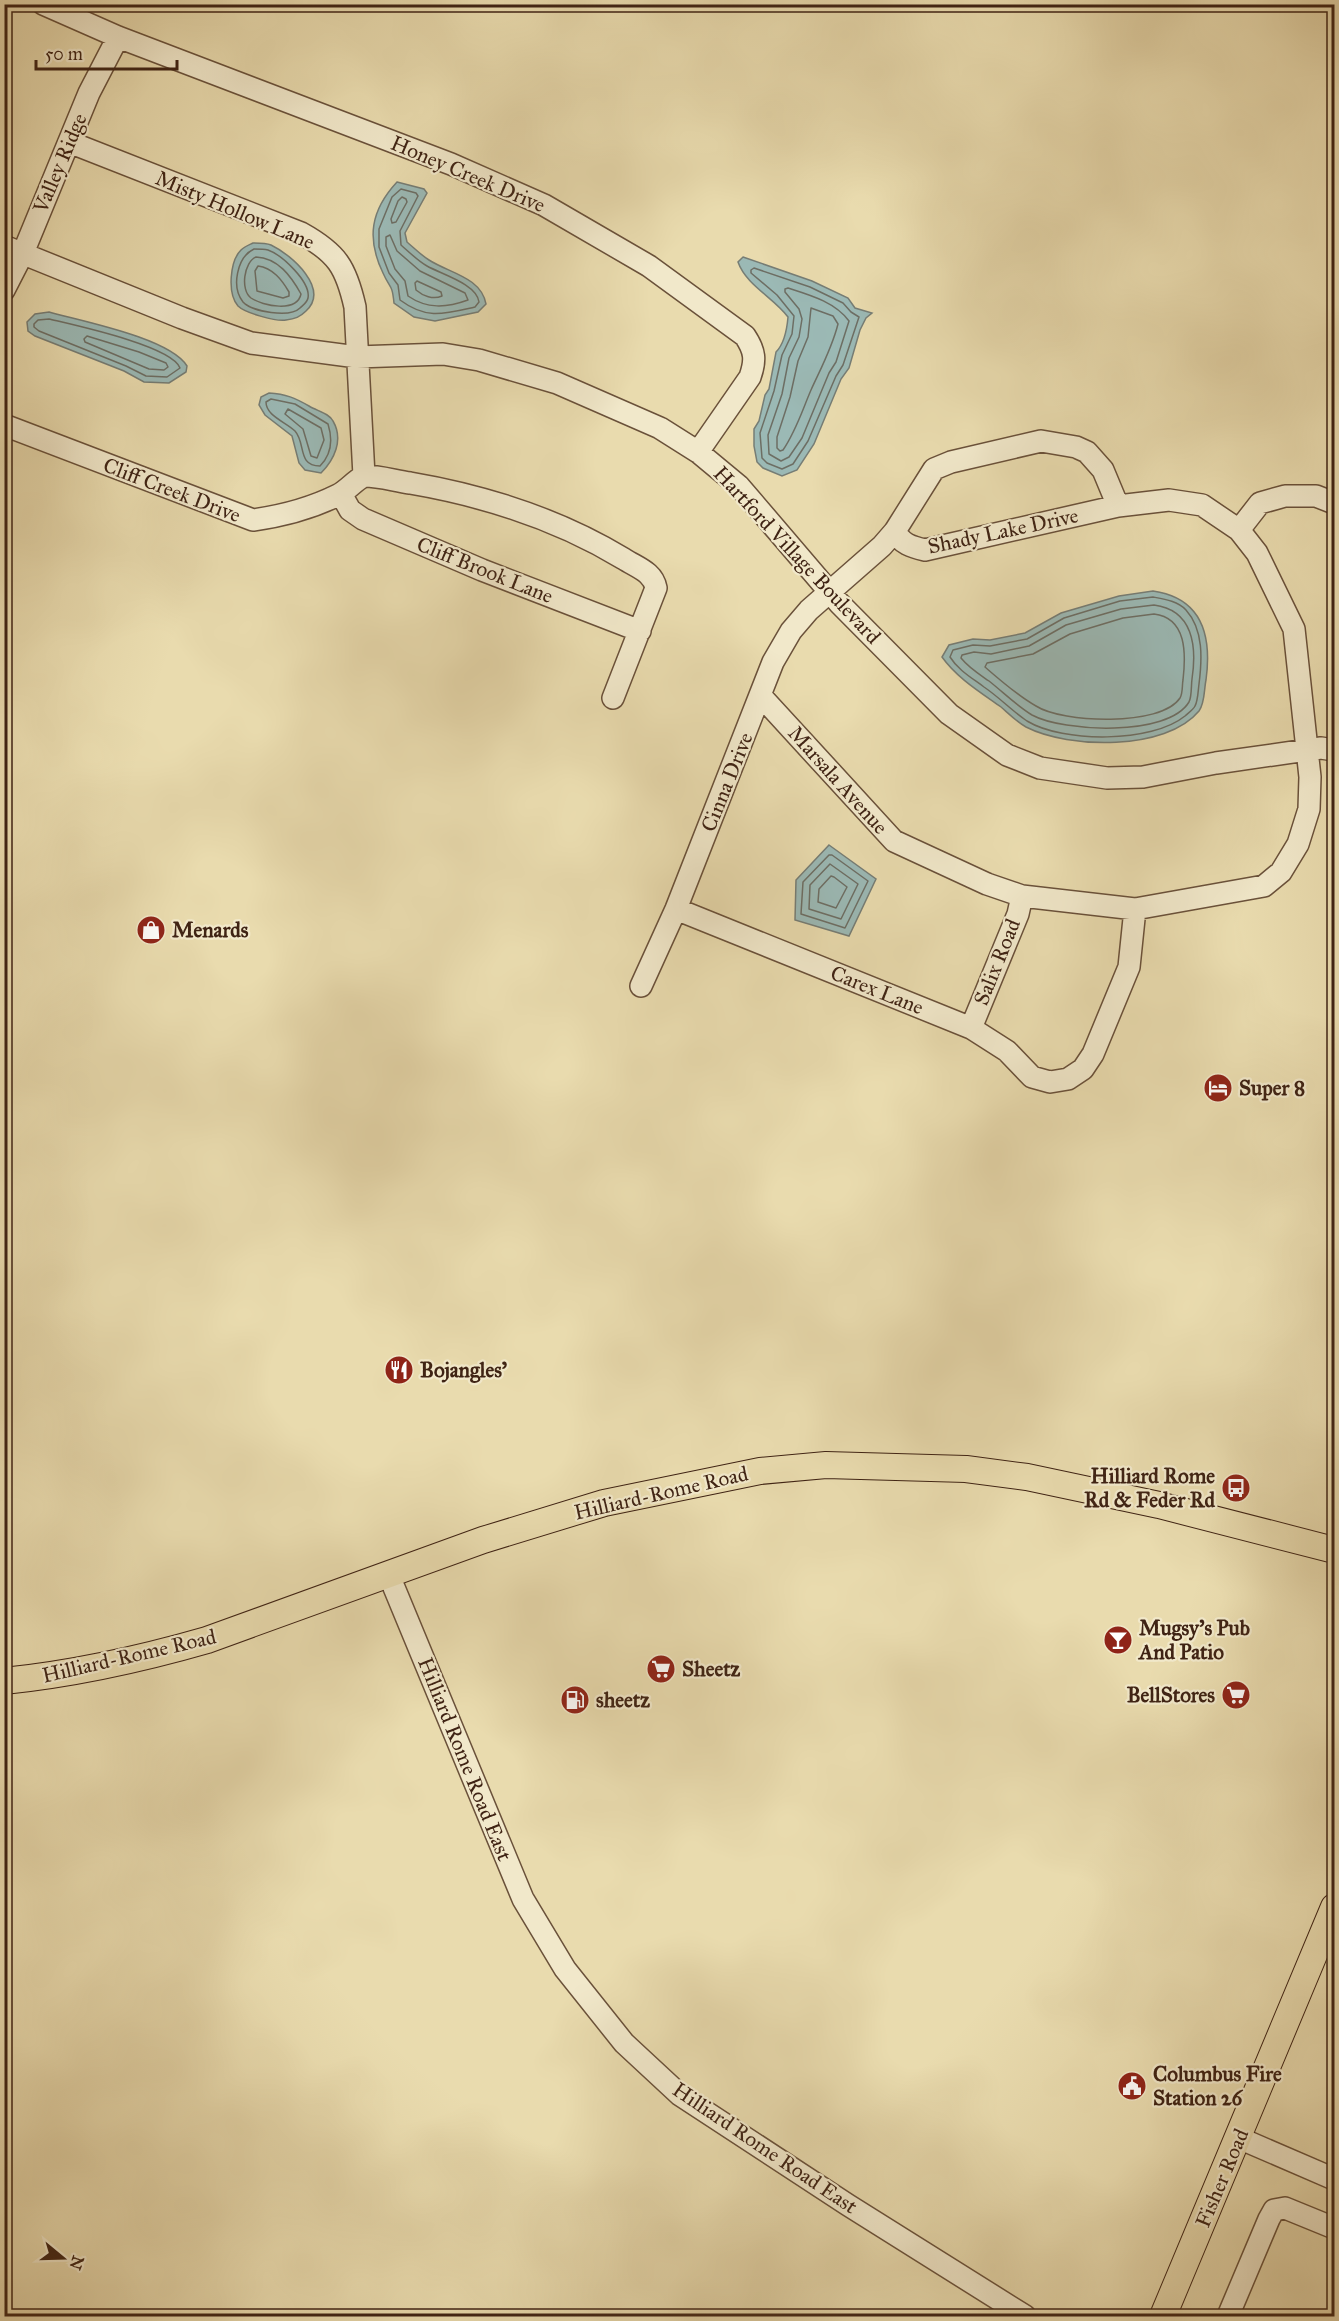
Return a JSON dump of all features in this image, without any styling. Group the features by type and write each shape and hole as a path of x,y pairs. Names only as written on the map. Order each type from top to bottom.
{"main road":[{"name":"Hilliard-Rome Road","path":"4,1681 45,1677 184,1646 483,1540 604,1503 760,1471 826,1465 966,1469 1017,1476 1159,1505 1335,1550"},
{"name":"Fisher Road","path":"1163,2316 1335,1906"}],"street":[{"name":"Honey Creek Drive","path":"42,4 118,37 451,164 544,205 649,266 746,336 753,348 755,363 750,377 698,452"},
{"name":"Valley Ridge","path":"4,290 14,250 69,142 89,93 118,37"},
{"name":"Misty Hollow Lane","path":"69,142 301,233 320,244 337,260 349,280 355,307 364,476"},
{"name":"Hartford Village Boulevard","path":"14,250 182,318 251,343 357,357 443,354 479,360 557,383 660,428 698,452 739,486 830,591 949,714 1007,755 1040,768 1107,778 1143,777 1306,750 1321,748 1335,750"},
{"name":"Cliff Creek Drive","path":"4,425 253,520 282,516 341,494 354,481 364,476"},
{"name":"Shady Lake Drive","path":"830,591 882,546 895,531 934,469 951,462 1041,441 1076,447 1086,452 1103,470 1118,506"},
{"path":"364,476 472,495 538,515 611,551 650,574 656,588 614,698"},
{"name":"Cliff Brook Lane","path":"341,494 350,510 363,519 482,570 640,631"},
{"path":"1239,530 1260,503 1285,496 1316,496 1335,503"},
{"name":"Shady Lake Drive","path":"895,531 899,540 912,547 925,550 1118,506 1168,500 1202,505 1239,530 1257,553 1294,629 1306,750"},
{"name":"Cinna Drive","path":"640,986 676,909 773,662 791,631 830,591"},
{"name":"Marsala Avenue","path":"761,696 894,841 987,884 1022,896 1135,909 1264,886 1281,872 1298,844 1309,809 1310,777 1306,750"},
{"name":"Salix Road","path":"971,1028 1018,914 1022,896"},
{"name":"Carex Lane","path":"676,909 971,1028 1007,1051 1032,1077 1050,1082 1068,1079 1083,1069 1093,1054 1129,967 1135,909"},
{"name":"Hilliard Rome Road East","path":"388,1573 523,1899 565,1969 624,2043 680,2095 848,2205 1025,2316"},
{"path":"1239,2138 1335,2179"},
{"path":"1228,2316 1269,2219 1275,2210 1285,2208 1335,2228"}],"water":[{"path":"397,182 424,189 427,193 405,233 407,242 429,260 463,277 478,288 486,304 478,312 435,321 414,317 394,303 391,289 374,248 373,236 381,203"},
{"path":"253,243 269,244 280,250 298,264 305,274 314,293 312,302 302,315 289,320 276,320 254,314 238,306 232,293 232,269 241,250"},
{"path":"743,257 812,281 848,298 855,308 872,313 866,318 860,330 849,368 841,379 814,444 797,470 782,476 763,468 757,462 754,429 759,421 765,395 769,389 776,352 783,340 788,317 747,278 738,262"},
{"path":"49,312 124,332 163,347 178,356 187,366 186,372 169,383 144,382 124,371 35,336 28,331 27,322 35,314"},
{"path":"269,393 295,399 326,414 333,421 338,435 336,449 330,462 321,473 305,470 299,463 292,436 265,415 259,405 261,397"},
{"path":"1153,591 1170,595 1193,611 1205,634 1207,649 1206,680 1201,708 1184,724 1164,733 1116,742 1091,742 1044,734 1019,723 962,678 942,657 949,645 973,639 990,640 1025,633 1061,613 1119,596"},
{"path":"829,845 876,879 849,936 795,920 796,880"}],"place":[{"name":"Menards","path":"151,930"},
{"name":"Super 8","path":"1218,1088"},
{"name":"Bojangles'","path":"399,1370"},
{"name":"Hilliard Rome Rd & Feder Rd","path":"1236,1488"},
{"name":"Mugsy's Pub And Patio","path":"1118,1640"},
{"name":"Sheetz","path":"661,1669"},
{"name":"BellStores","path":"1236,1695"},
{"name":"sheetz","path":"575,1700"},
{"name":"Columbus Fire Station 26","path":"1132,2086"}]}
